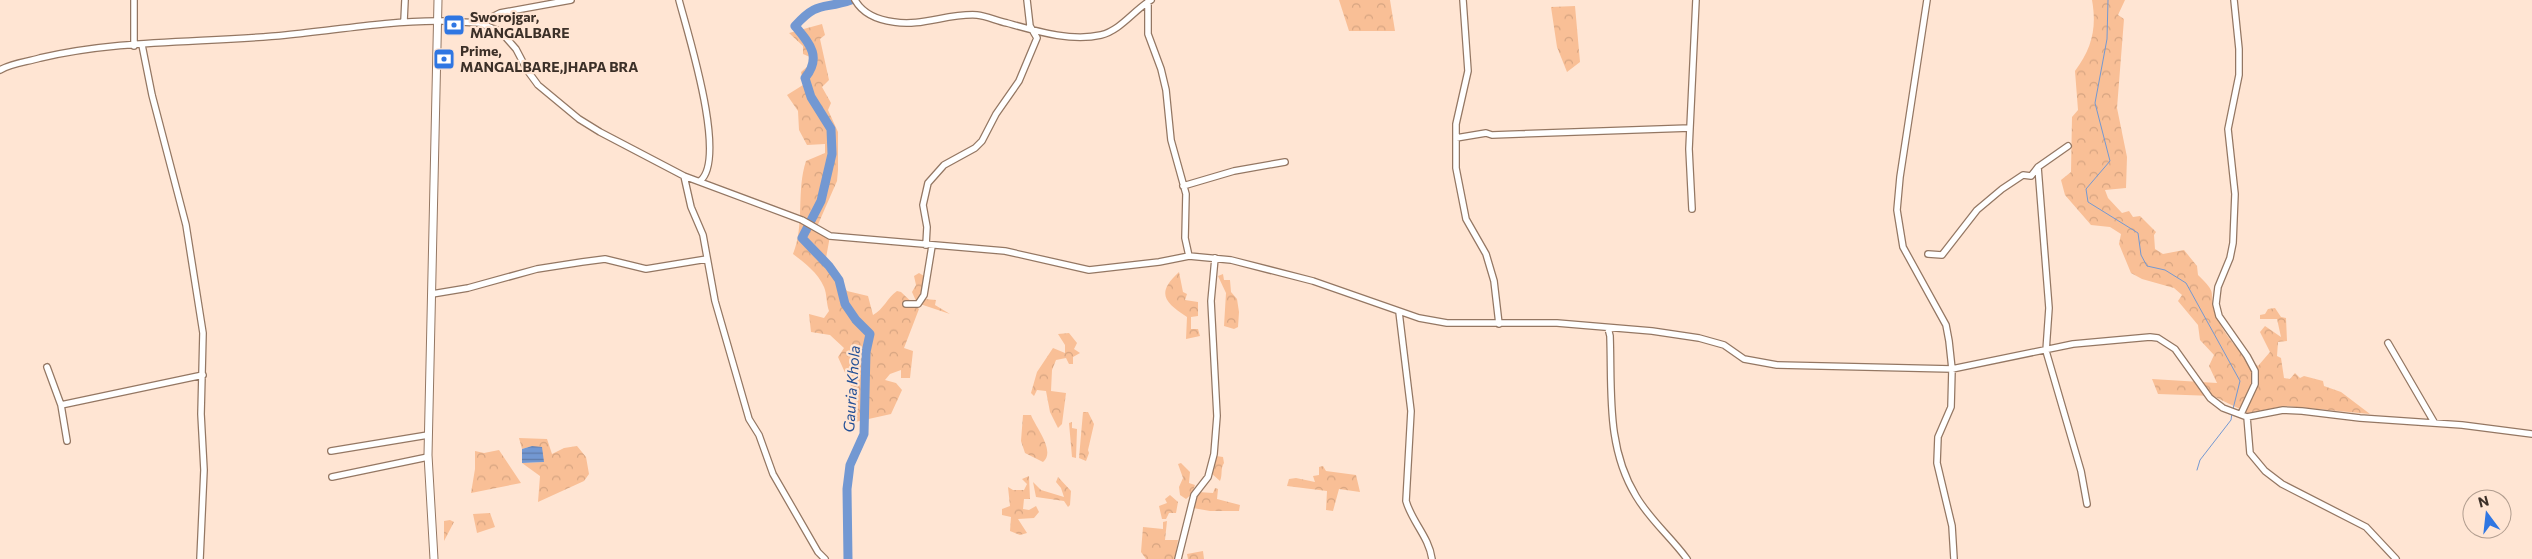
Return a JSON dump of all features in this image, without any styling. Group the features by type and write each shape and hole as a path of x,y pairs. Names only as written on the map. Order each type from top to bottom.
{"main road":[{"path":"434,559 428,435 438,0"},
{"path":"439,21 442,0"}],"street":[{"path":"134,0 134,46"},
{"path":"404,21 405,0"},
{"path":"480,23 500,13 571,0"},
{"path":"679,0 694,55 707,120 708,170 700,181"},
{"path":"906,304 918,304 924,295 929,245 923,205 928,183 944,166 970,151 982,141 996,114 1018,81 1037,38 1030,26 1027,0"},
{"path":"1463,0 1468,71 1456,124 1456,168 1461,201 1471,229 1486,254 1494,281 1499,324"},
{"path":"1692,209 1690,128 1696,0"},
{"path":"1927,0 1900,177 1897,210 1903,247 1946,325 1952,369 1950,407 1938,437 1937,464 1952,526 1954,559"},
{"path":"2234,0 2238,34 2239,75 2228,129 2235,194 2234,242 2216,298 2219,316 2247,356 2255,371 2255,384 2236,412"},
{"path":"857,3 868,14 894,22 911,23 950,16 980,16 1060,36 1100,35 1118,27 1149,1"},
{"path":"1149,1 1148,34 1161,69 1166,90 1171,140 1186,194 1185,238 1189,256"},
{"path":"0,70 19,62 57,54 142,45 285,35 404,21 480,23 493,27 508,38 538,85 579,119 684,176 802,220 816,229 836,237 1006,251 1090,270 1158,262 1189,256 1215,258 1279,271 1399,312 1448,323 1557,323 1652,331 1699,338 1724,345 1744,359 1777,365 1952,369 2073,344 2139,337 2158,338 2175,349 2210,398 2223,408 2247,417 2283,410 2434,422 2532,434"},
{"path":"142,45 152,96 186,225 203,333 201,414 204,470 200,559"},
{"path":"1456,138 1486,133 1492,136 1690,128"},
{"path":"1928,254 1942,255 1978,210 2002,189 2023,175 2031,176 2038,167 2068,146"},
{"path":"1184,186 1234,170 1285,162"},
{"path":"2038,167 2049,308 2046,351 2081,471 2087,504"},
{"path":"684,176 691,206 703,235 728,354 749,419 759,435 773,474 818,552 825,559"},
{"path":"1178,559 1194,495 1208,477 1214,454 1217,416 1211,300 1215,258"},
{"path":"432,294 468,288 537,269 582,262 605,260 646,268 707,259"},
{"path":"1399,312 1411,411 1406,502 1409,512 1428,542 1432,559"},
{"path":"1608,328 1613,432 1622,467 1644,509 1686,559"},
{"path":"2388,343 2434,422"},
{"path":"47,367 61,405 67,441"},
{"path":"61,405 202,375"},
{"path":"2247,417 2250,453 2265,471 2282,484 2366,527 2396,559"},
{"path":"331,452 428,435"},
{"path":"332,477 428,457"}],"green space":[{"path":"1339,0 1390,0 1395,31 1349,31"},
{"path":"2092,0 2125,0 2118,15 2124,19 2117,108 2127,157 2126,188 2105,190 2108,198 2122,213 2129,211 2133,217 2140,216 2156,232 2154,235 2155,249 2163,254 2184,250 2197,266 2198,275 2211,290 2215,312 2222,328 2238,349 2251,361 2258,366 2270,352 2260,332 2265,326 2281,337 2277,319 2260,319 2260,315 2265,314 2268,309 2275,308 2281,317 2286,318 2287,341 2278,342 2277,356 2281,358 2284,378 2290,379 2295,373 2300,378 2304,376 2323,381 2324,386 2341,392 2370,414 2285,406 2248,413 2213,396 2158,394 2152,379 2217,383 2209,366 2214,355 2200,340 2198,325 2178,301 2182,295 2174,288 2142,279 2131,273 2119,244 2121,234 2110,227 2091,225 2065,195 2061,180 2071,172 2072,117 2078,110 2075,71 2086,54 2092,37 2094,20"},
{"path":"1575,6 1580,62 1567,72 1557,47 1551,7"},
{"path":"822,24 825,35 820,39 829,80 822,87 831,103 828,110 838,132 838,170 837,181 816,229 830,236 826,258 847,291 868,296 873,315 897,291 901,292 919,309 904,348 913,351 910,378 901,378 901,370 890,374 885,380 896,383 902,390 891,414 855,422 855,395 838,357 844,348 830,335 811,332 809,314 824,318 829,311 824,287 815,273 793,254 799,231 801,184 806,161 825,153 825,144 807,145 799,130 798,111 787,95 803,85 801,72 808,66 810,57 803,54 803,46 789,33"},
{"path":"1179,272 1183,292 1187,294 1185,300 1198,302 1198,316 1191,317 1191,329 1198,329 1200,336 1186,339 1187,317 1168,302 1165,292 1167,286"},
{"path":"919,273 924,276 920,299 916,301 912,292 916,285 914,276"},
{"path":"1223,274 1224,280 1230,280 1231,292 1237,299 1239,312 1238,327 1234,329 1224,326 1226,293 1218,276"},
{"path":"925,299 936,300 935,305 950,314 920,304"},
{"path":"1069,333 1077,343 1074,349 1080,353 1073,357 1073,364 1069,364 1066,358 1056,360 1052,370 1051,391 1066,393 1062,424 1058,428 1050,412 1046,391 1037,390 1034,396 1031,393 1037,372 1053,348 1065,353 1065,345 1058,334"},
{"path":"1083,412 1088,412 1094,424 1086,461 1079,458"},
{"path":"1023,415 1031,415 1044,439 1047,452 1043,462 1025,453 1021,441"},
{"path":"1072,422 1072,428 1077,429 1076,458 1072,457 1069,423"},
{"path":"519,438 547,439 552,454 564,448 577,446 586,457 589,474 584,481 538,502 540,476 522,463 544,462 532,446 522,449"},
{"path":"499,450 521,483 471,493 475,469 475,451 484,453"},
{"path":"1216,456 1223,457 1224,463 1220,481 1211,473"},
{"path":"1181,463 1190,472 1189,483 1195,485 1192,494 1186,499 1180,495 1179,487 1183,478 1178,464"},
{"path":"1323,466 1326,471 1356,475 1360,492 1339,489 1333,511 1326,510 1327,491 1287,486 1289,479 1296,478 1315,482 1313,476 1319,475 1319,467"},
{"path":"1029,476 1030,499 1024,499 1023,509 1029,510 1036,506 1039,512 1034,518 1018,519 1027,533 1020,535 1010,531 1011,517 1002,515 1002,509 1010,506 1008,487 1013,490 1024,490 1027,484 1022,479"},
{"path":"1058,477 1071,491 1070,505 1068,507 1064,501 1036,497 1033,482 1041,490 1064,497 1061,488 1056,482"},
{"path":"1215,488 1218,489 1217,499 1240,505 1239,511 1210,511 1193,508 1198,492 1213,493"},
{"path":"1170,495 1178,502 1176,513 1169,513 1166,519 1162,519 1159,506 1167,503 1165,499"},
{"path":"490,513 495,527 477,533 473,514"},
{"path":"450,520 454,522 444,541 444,521"},
{"path":"1167,521 1165,540 1178,540 1175,559 1146,559 1141,552 1143,527 1163,529 1163,522"},
{"path":"1203,551 1204,559 1188,559 1187,554"}],"water":[{"path":"532,446 542,447 544,462 522,463 522,449"}],"waterway":[{"name":"Gauria Khola","path":"848,559 847,489 850,465 864,434 866,352 870,334 856,320 845,304 839,280 829,266 802,238 821,201 832,154 831,129 811,97 805,78 813,64 812,51 795,26 815,9 851,0"},
{"path":"2108,0 2107,39 2095,103 2110,161 2086,189 2088,202 2138,233 2141,255 2147,266 2165,270 2186,283 2240,381 2233,409"},
{"path":"2197,470 2200,460 2231,420 2232,413"}],"place":[{"name":"Sworojgar, MANGALBARE","path":"454,25"},
{"name":"Prime, MANGALBARE,JHAPA BRA","path":"444,59"}]}
